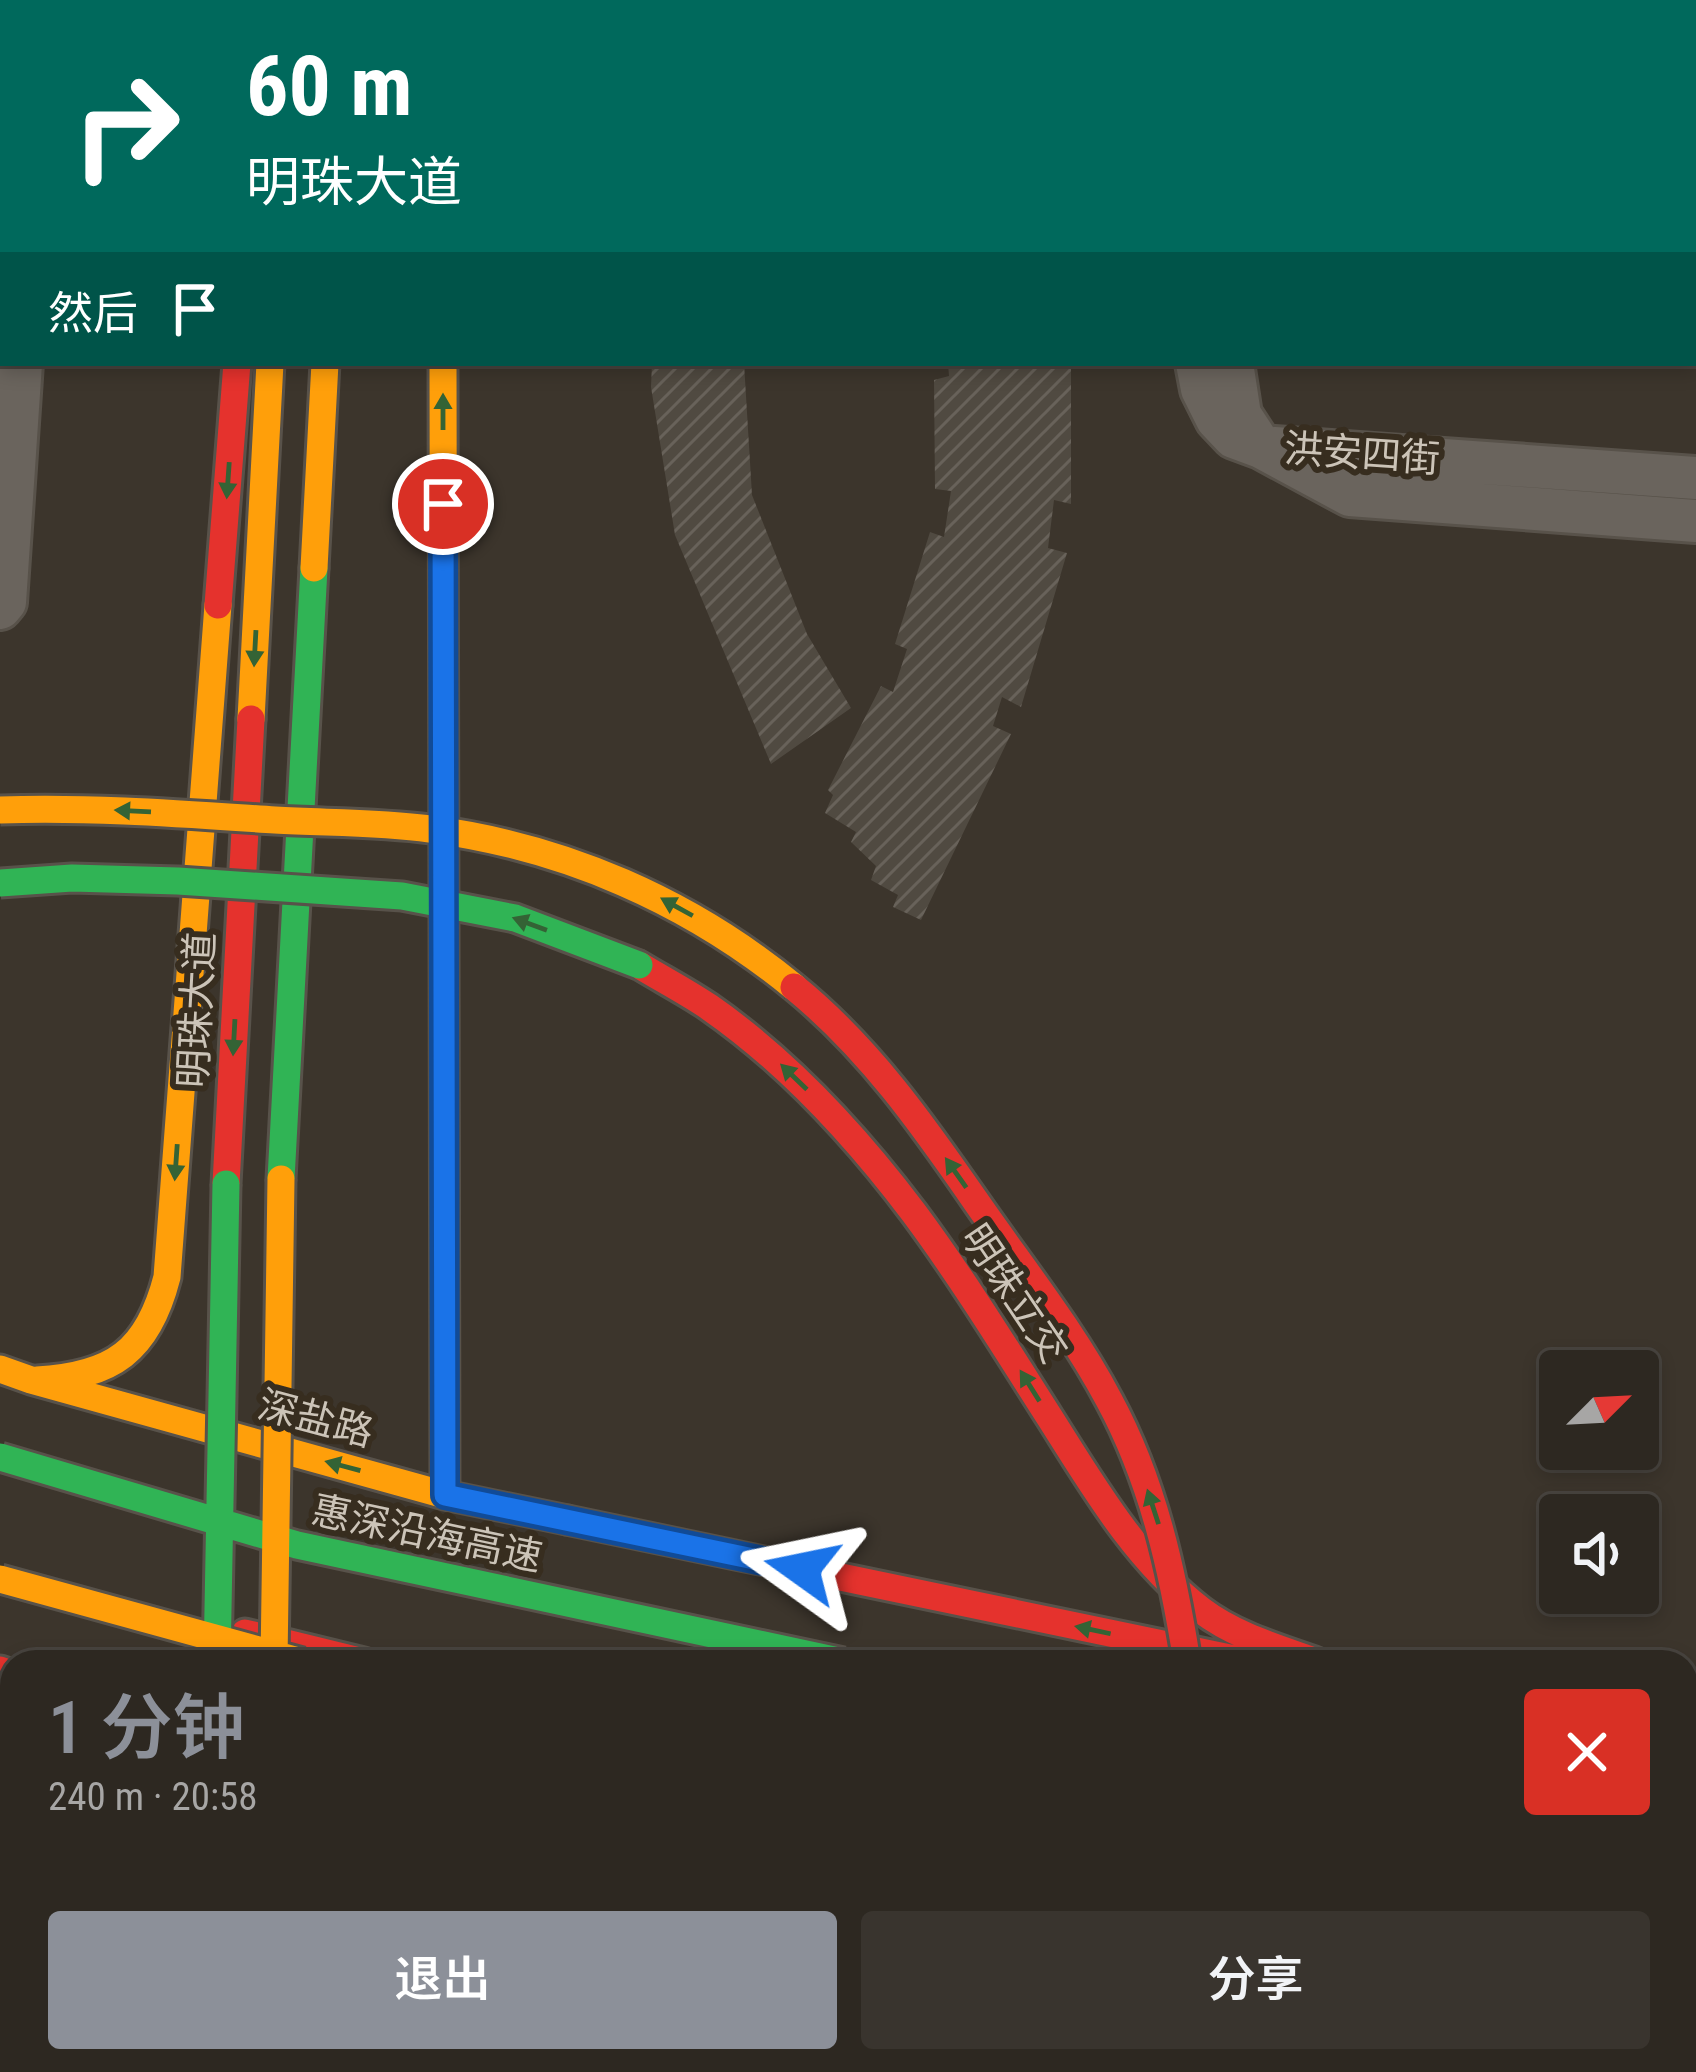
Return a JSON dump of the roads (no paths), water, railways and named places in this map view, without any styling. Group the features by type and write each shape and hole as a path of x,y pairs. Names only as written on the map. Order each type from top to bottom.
{"main road":[{"path":"32,1380 72,1379 100,1371 125,1353 154,1321 167,1276 237,366"},
{"name":"明珠大道","path":"217,1650 226,1184 270,366"},
{"path":"274,1650 281,1179 325,366"},
{"path":"443,366 445,1495"},
{"path":"404,792 404,935"},
{"path":"0,810 111,810 434,829 507,842 583,864 655,894 722,932 789,980 854,1042 910,1107 1095,1376 1136,1458 1160,1529 1185,1650"},
{"name":"明珠立交","path":"0,884 72,878 178,881 402,896 515,918 639,965 713,1011 790,1071 862,1147 979,1305 1111,1515 1203,1611 1282,1650"},
{"name":"深盐路","path":"0,1369 405,1471 445,1495 1191,1650"},
{"name":"惠深沿海高速","path":"0,1457 297,1545 787,1650"},
{"path":"0,1469 365,1569 740,1650"},
{"path":"0,1561 316,1650"},
{"path":"0,1579 258,1650"}],"street":[{"path":"0,608 5,602 21,366"},
{"path":"1198,366 1216,419 1234,437 1261,447"},
{"path":"1232,366 1240,415 1261,447"},
{"name":"洪安四街","path":"1261,447 1696,478"},
{"name":"洪安四街","path":"1261,447 1350,495 1696,521"}]}
